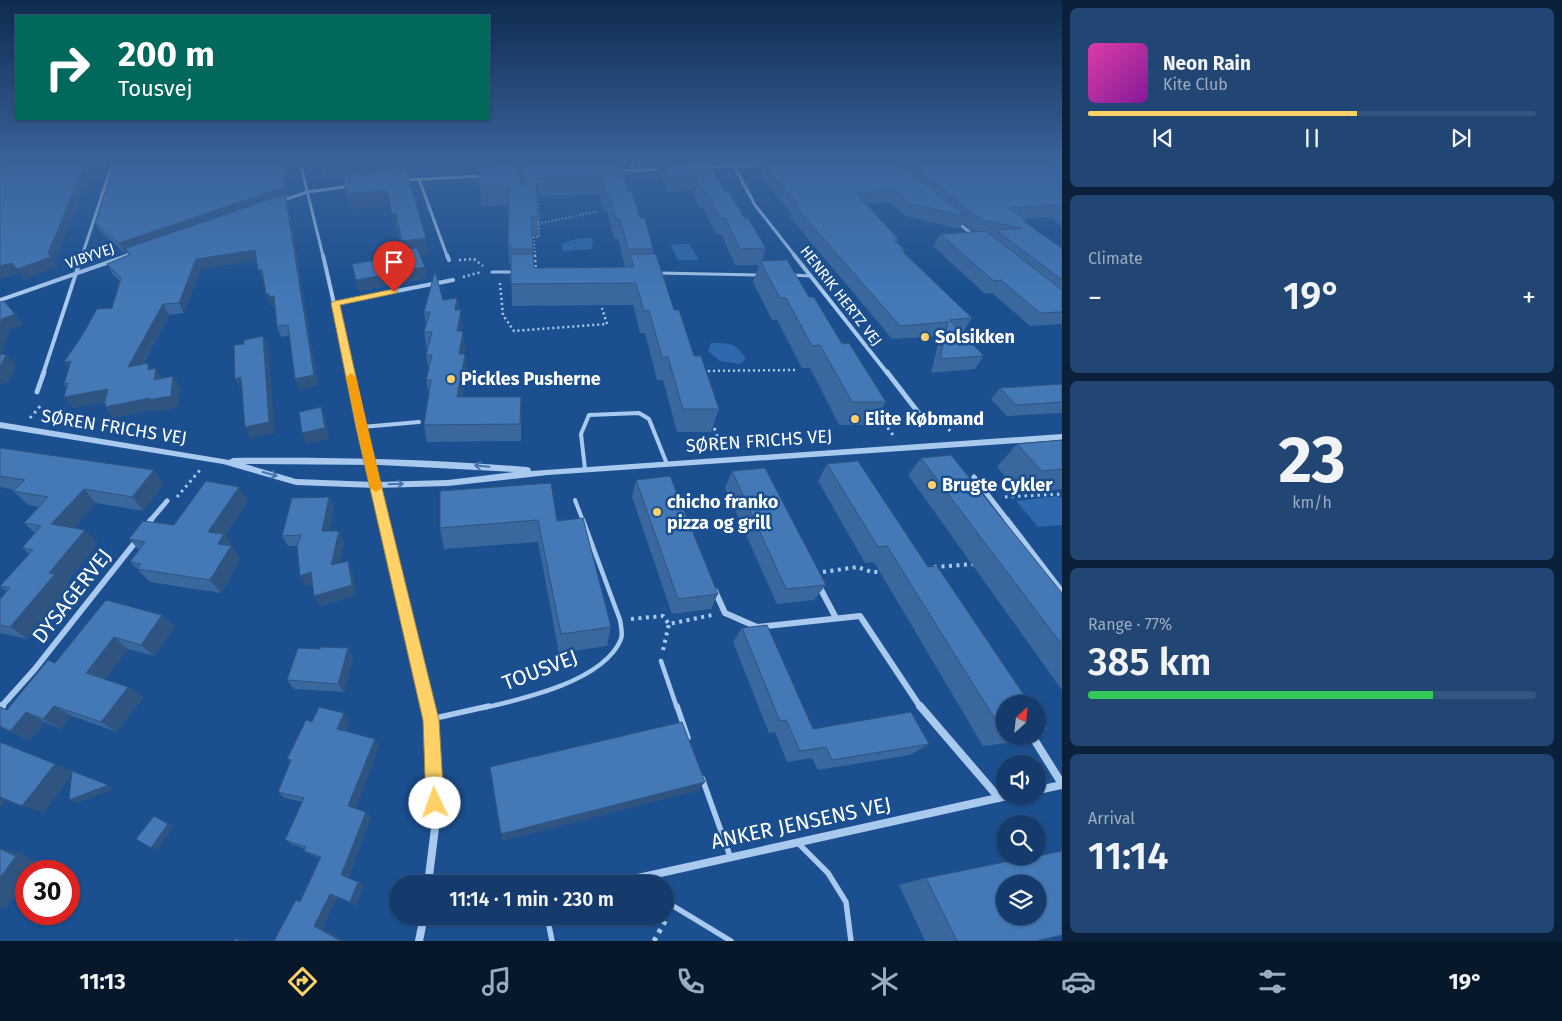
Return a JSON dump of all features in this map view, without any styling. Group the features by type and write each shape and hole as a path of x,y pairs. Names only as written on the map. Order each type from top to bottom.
{"street":[{"path":"37,392 98,206"},
{"path":"311,206 335,303 375,485 431,720 436,820 429,875"},
{"path":"429,206 449,260"},
{"name":"HENRIK HERTZ VEJ","path":"756,206 920,416"},
{"path":"954,219 976,237"},
{"name":"VIBYVEJ","path":"0,300 141,250"},
{"path":"335,303 453,280"},
{"name":"SØREN FRICHS VEJ","path":"0,425 223,461 304,460 448,463 548,472"},
{"name":"SØREN FRICHS VEJ","path":"223,461 296,482 375,485 448,483 585,469 1062,437"},
{"path":"974,477 1062,592"},
{"name":"DYSAGERVEJ","path":"0,708 34,670 167,501"},
{"path":"813,574 836,618"},
{"path":"713,585 725,613"},
{"name":"ANKER JENSENS VEJ","path":"725,613 758,627 860,616 926,715 996,790"},
{"path":"1038,745 1062,784 1046,788"},
{"name":"ANKER JENSENS VEJ","path":"643,875 996,799"},
{"path":"419,941 423,925"}],"lane":[{"path":"492,272 536,272"},
{"path":"654,272 760,275"},
{"path":"785,275 811,276"},
{"path":"585,469 580,445 581,426 589,414 638,413 649,419 667,464"},
{"path":"362,427 420,422"},
{"name":"TOUSVEJ","path":"431,720 526,698 582,677 612,653 622,637 620,620 574,500"},
{"path":"661,661 690,745"},
{"path":"700,772 730,856"},
{"path":"797,842 828,873 846,902 852,941"},
{"path":"674,907 731,941"},
{"path":"549,925 552,941"}],"path":[{"path":"536,272 534,237 539,237 538,206"},
{"path":"538,224 599,211"},
{"path":"449,260 474,259 492,272"},
{"path":"453,280 476,272 492,272"},
{"path":"501,272 500,309 507,325 514,331 607,324 602,308"},
{"path":"702,371 796,370"},
{"path":"18,428 40,408 47,391 37,392"},
{"path":"710,416 716,432"},
{"path":"920,416 938,418 960,444"},
{"path":"167,501 180,495 208,459"},
{"path":"990,498 1062,494"},
{"path":"933,567 980,563"},
{"path":"813,574 858,567 872,572 889,571"},
{"path":"669,624 725,613"},
{"path":"620,620 664,616 669,624 661,661"},
{"path":"654,941 663,925"}],"shaded area":[{"path":"593,238 592,249 563,251 561,244 575,239"},
{"path":"689,244 699,260 678,260 671,245"},
{"path":"711,343 732,345 746,359 740,364 720,361 708,351"},
{"path":"1056,496 1062,498 1062,525 1038,527 1016,501"}],"building":[{"path":"0,206 68,206 48,253 51,257 17,269 12,263 0,266"},
{"path":"101,206 229,206 119,243 95,223"},
{"path":"250,206 287,206 314,375 295,379 288,325 277,326 274,296 269,297 269,294 266,294 262,270 258,270 255,250 196,259 179,303 163,304 128,367 148,363 148,370 156,368 154,380 173,376 171,396 105,407 108,389 64,397 68,383 64,384 71,361 64,362 97,309 112,308 121,278 107,264 131,254 125,248"},
{"path":"390,206 417,206 426,238 402,241 396,213 392,214"},
{"path":"509,206 537,206 538,217 531,217 533,249 511,249 511,245 508,245"},
{"path":"612,206 636,206 640,218 645,218 653,249 628,249 620,219 616,219"},
{"path":"714,206 737,206 744,218 748,218 766,248 740,249 725,218 720,219"},
{"path":"795,206 868,206 899,240 894,240 905,250 901,250 972,318 949,320 984,356 940,359 948,322 900,326"},
{"path":"920,206 953,206 966,216"},
{"path":"964,206 1044,206 1009,208 1027,221 1023,221 1062,248 1062,280 996,230 1021,228 982,220"},
{"path":"986,231 1062,290 1062,312 1040,313 1001,280 994,281 940,234"},
{"path":"417,248 425,267 356,280 352,264 393,257 391,252"},
{"path":"511,254 533,254 534,268 634,267 630,254 656,254 674,310 679,310 694,356 701,356 719,409 683,409 668,357 662,357 649,311 644,311 636,283 511,284"},
{"path":"787,260 809,297 814,297 842,344 849,343 886,402 852,402 820,345 812,346 786,298 780,298 760,261"},
{"path":"435,271 443,300 457,298 455,310 461,310 457,331 463,331 459,354 465,354 457,397 521,397 520,424 424,425 431,380 426,380 432,355 426,355 432,332 424,332 430,312 424,312"},
{"path":"4,301 15,314 2,319 0,323 0,302"},
{"path":"263,336 269,422 245,427 241,377 235,379 234,345 244,344 244,340"},
{"path":"6,354 0,368 0,355"},
{"path":"1062,384 1062,402 1016,405 1000,388"},
{"path":"321,407 325,428 302,433 299,412"},
{"path":"1062,440 1062,469 1042,471 1017,444"},
{"path":"0,448 154,470 132,497 84,489 51,524 85,530 49,573 55,574 10,627 0,625 0,599 10,588 0,586 33,550 22,548 41,526 24,523 48,497 13,491 25,480 0,476"},
{"path":"951,455 1062,593 1062,645 921,458"},
{"path":"858,461 928,567 937,566 1024,695 996,695 996,721 887,546 878,547 827,464"},
{"path":"765,468 826,585 786,589 732,471"},
{"path":"670,476 718,594 678,599 636,480"},
{"path":"206,481 239,487 208,532 224,534 218,544 231,546 210,580 137,569 141,564 130,562 145,542 129,539 143,521 174,525"},
{"path":"551,483 557,521 583,518 611,627 561,634 538,520 440,528 440,491"},
{"path":"329,497 322,531 339,531 331,565 348,561 352,585 314,596 311,572 300,576 297,545 301,535 282,536 292,498"},
{"path":"106,600 162,615 141,645 114,637 86,673 128,687 101,722 54,706 43,719 26,712 10,731 0,726 0,707 7,710 48,660 55,663"},
{"path":"767,625 813,729 911,712 929,744 832,760 826,747 800,751 786,720 780,721 742,628"},
{"path":"321,647 348,648 338,684 287,680 298,648 320,649"},
{"path":"319,707 344,713 337,729 375,739 348,806 366,812 341,875 358,882 350,902 330,894 314,926 341,941 274,941 296,900 300,902 321,857 304,851 306,847 285,840 304,798 278,792 291,760 287,759 306,720 312,722"},
{"path":"682,722 705,782 501,834 490,767"},
{"path":"0,742 55,764 22,806 0,797"},
{"path":"72,771 108,785 69,800"},
{"path":"154,816 168,824 151,848 136,839"},
{"path":"0,849 16,856 0,878"},
{"path":"1062,851 1062,935 1036,941 957,941 926,878 996,864 1046,865 1046,854"}],"slow traffic":[{"path":"351,377 376,488"}],"place":[{"name":"Solsikken","path":"925,337"},
{"name":"Pickles Pusherne","path":"451,379"},
{"name":"Elite Købmand","path":"855,419"},
{"name":"Brugte Cykler","path":"932,485"},
{"name":"chicho franko pizza og grill","path":"657,512"}],"route":[{"path":"394,292 335,303 362,427 431,720 435,803"}]}
